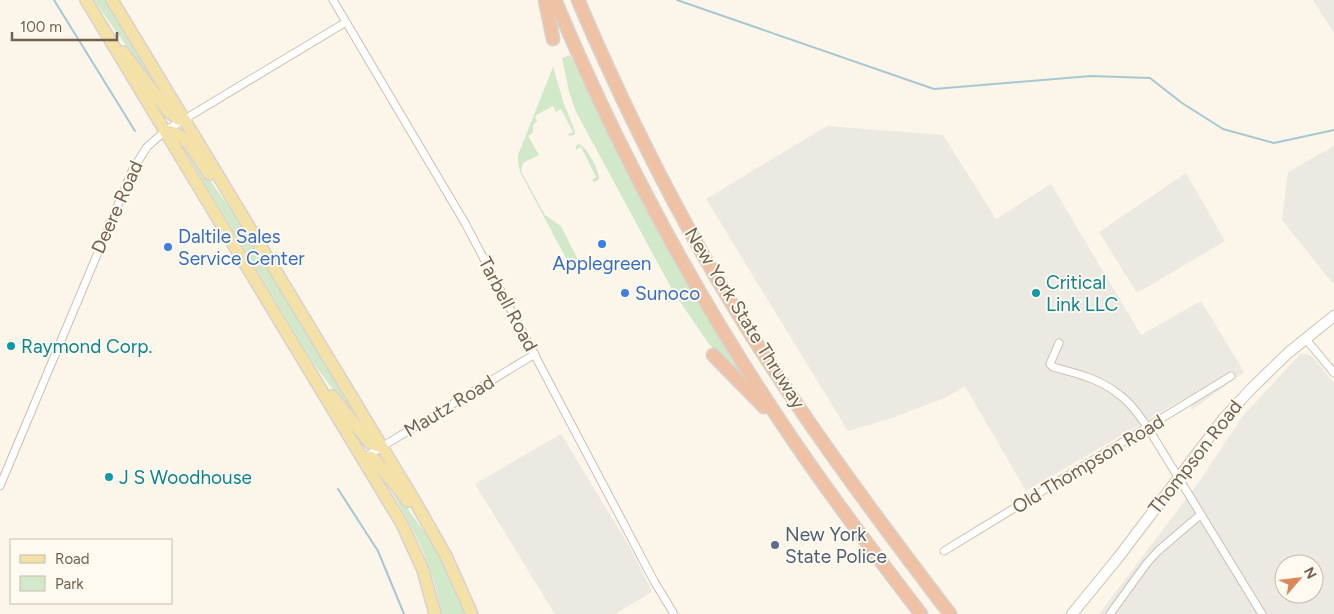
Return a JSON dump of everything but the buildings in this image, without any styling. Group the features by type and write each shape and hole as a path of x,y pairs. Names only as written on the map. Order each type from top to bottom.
{"highway":[{"path":"545,0 553,39"},
{"name":"New York State Thruway","path":"555,0 606,116 656,212 713,313 792,439 851,522 921,614"},
{"name":"New York State Thruway","path":"578,0 630,116 678,207 754,339 838,464 950,614"},
{"path":"713,355 751,392 792,439"}],"main road":[{"path":"86,0 402,524 423,570 435,614"},
{"path":"112,0 437,540 472,614"},
{"path":"102,28 135,65 168,111 178,119 184,120"},
{"path":"165,131 174,132 182,137 211,178 244,219"},
{"path":"307,365 370,443 382,447"},
{"path":"363,458 370,458 376,461 437,540"}],"street":[{"name":"Tarbell Road","path":"332,0 450,195 654,581 674,614"},
{"name":"Deere Road","path":"0,486 133,168 147,147 165,131 346,22"},
{"name":"Thompson Road","path":"1072,614 1117,559 1177,477 1238,402 1305,338 1334,316"},
{"path":"1305,338 1334,373"},
{"path":"1059,343 1050,360 1052,367 1088,377 1118,393 1148,428 1262,614"},
{"name":"Mautz Road","path":"363,458 535,354"},
{"name":"Old Thompson Road","path":"944,551 1231,376"},
{"path":"1110,614 1147,562 1200,515"}],"shaded area":[{"path":"1313,0 1334,0 1334,33"},
{"path":"827,126 943,135 996,219 1051,184 1141,335 1201,301 1244,372 1192,410 1187,397 1026,491 965,386 947,397 892,418 848,431 706,199"},
{"path":"1334,146 1334,285 1282,220 1288,172"},
{"path":"1186,173 1225,241 1137,293 1099,232"},
{"path":"1301,353 1312,356 1334,383 1334,614 1099,614 1199,482 1242,417"},
{"path":"561,434 631,549 652,592 615,614 555,614 475,484"}],"green space":[{"path":"94,0 107,0 169,107"},
{"path":"570,55 652,218 696,297 743,375 731,367 709,344 674,293 575,110 562,58"},
{"path":"553,67 564,104 575,131 574,135 569,136 568,134 573,132 561,109 556,112 553,106 535,116 537,121 533,125 533,133 528,136 539,155 523,163 521,171 545,215 561,226 582,268 577,271 567,260 520,172 518,162 518,155"},
{"path":"182,141 251,238 369,434 367,435 314,364 180,142"},
{"path":"578,144 585,149 595,164 599,179 597,181 593,182 592,180 596,177 581,147 576,150"},
{"path":"379,468 437,550 466,614 441,614 432,575 425,556 408,520"}],"waterway":[{"path":"54,0 135,131"},
{"path":"677,0 934,89 1091,76 1150,78 1182,103 1223,129 1274,143 1334,130"},
{"path":"338,489 378,551 404,614"}],"place":[{"name":"Applegreen","path":"602,244"},
{"name":"Daltile Sales Service Center","path":"168,247"},
{"name":"Sunoco","path":"625,293"},
{"name":"Critical Link LLC","path":"1036,293"},
{"name":"Raymond Corp.","path":"11,346"},
{"name":"J S Woodhouse","path":"109,477"},
{"name":"New York State Police","path":"775,545"}]}
